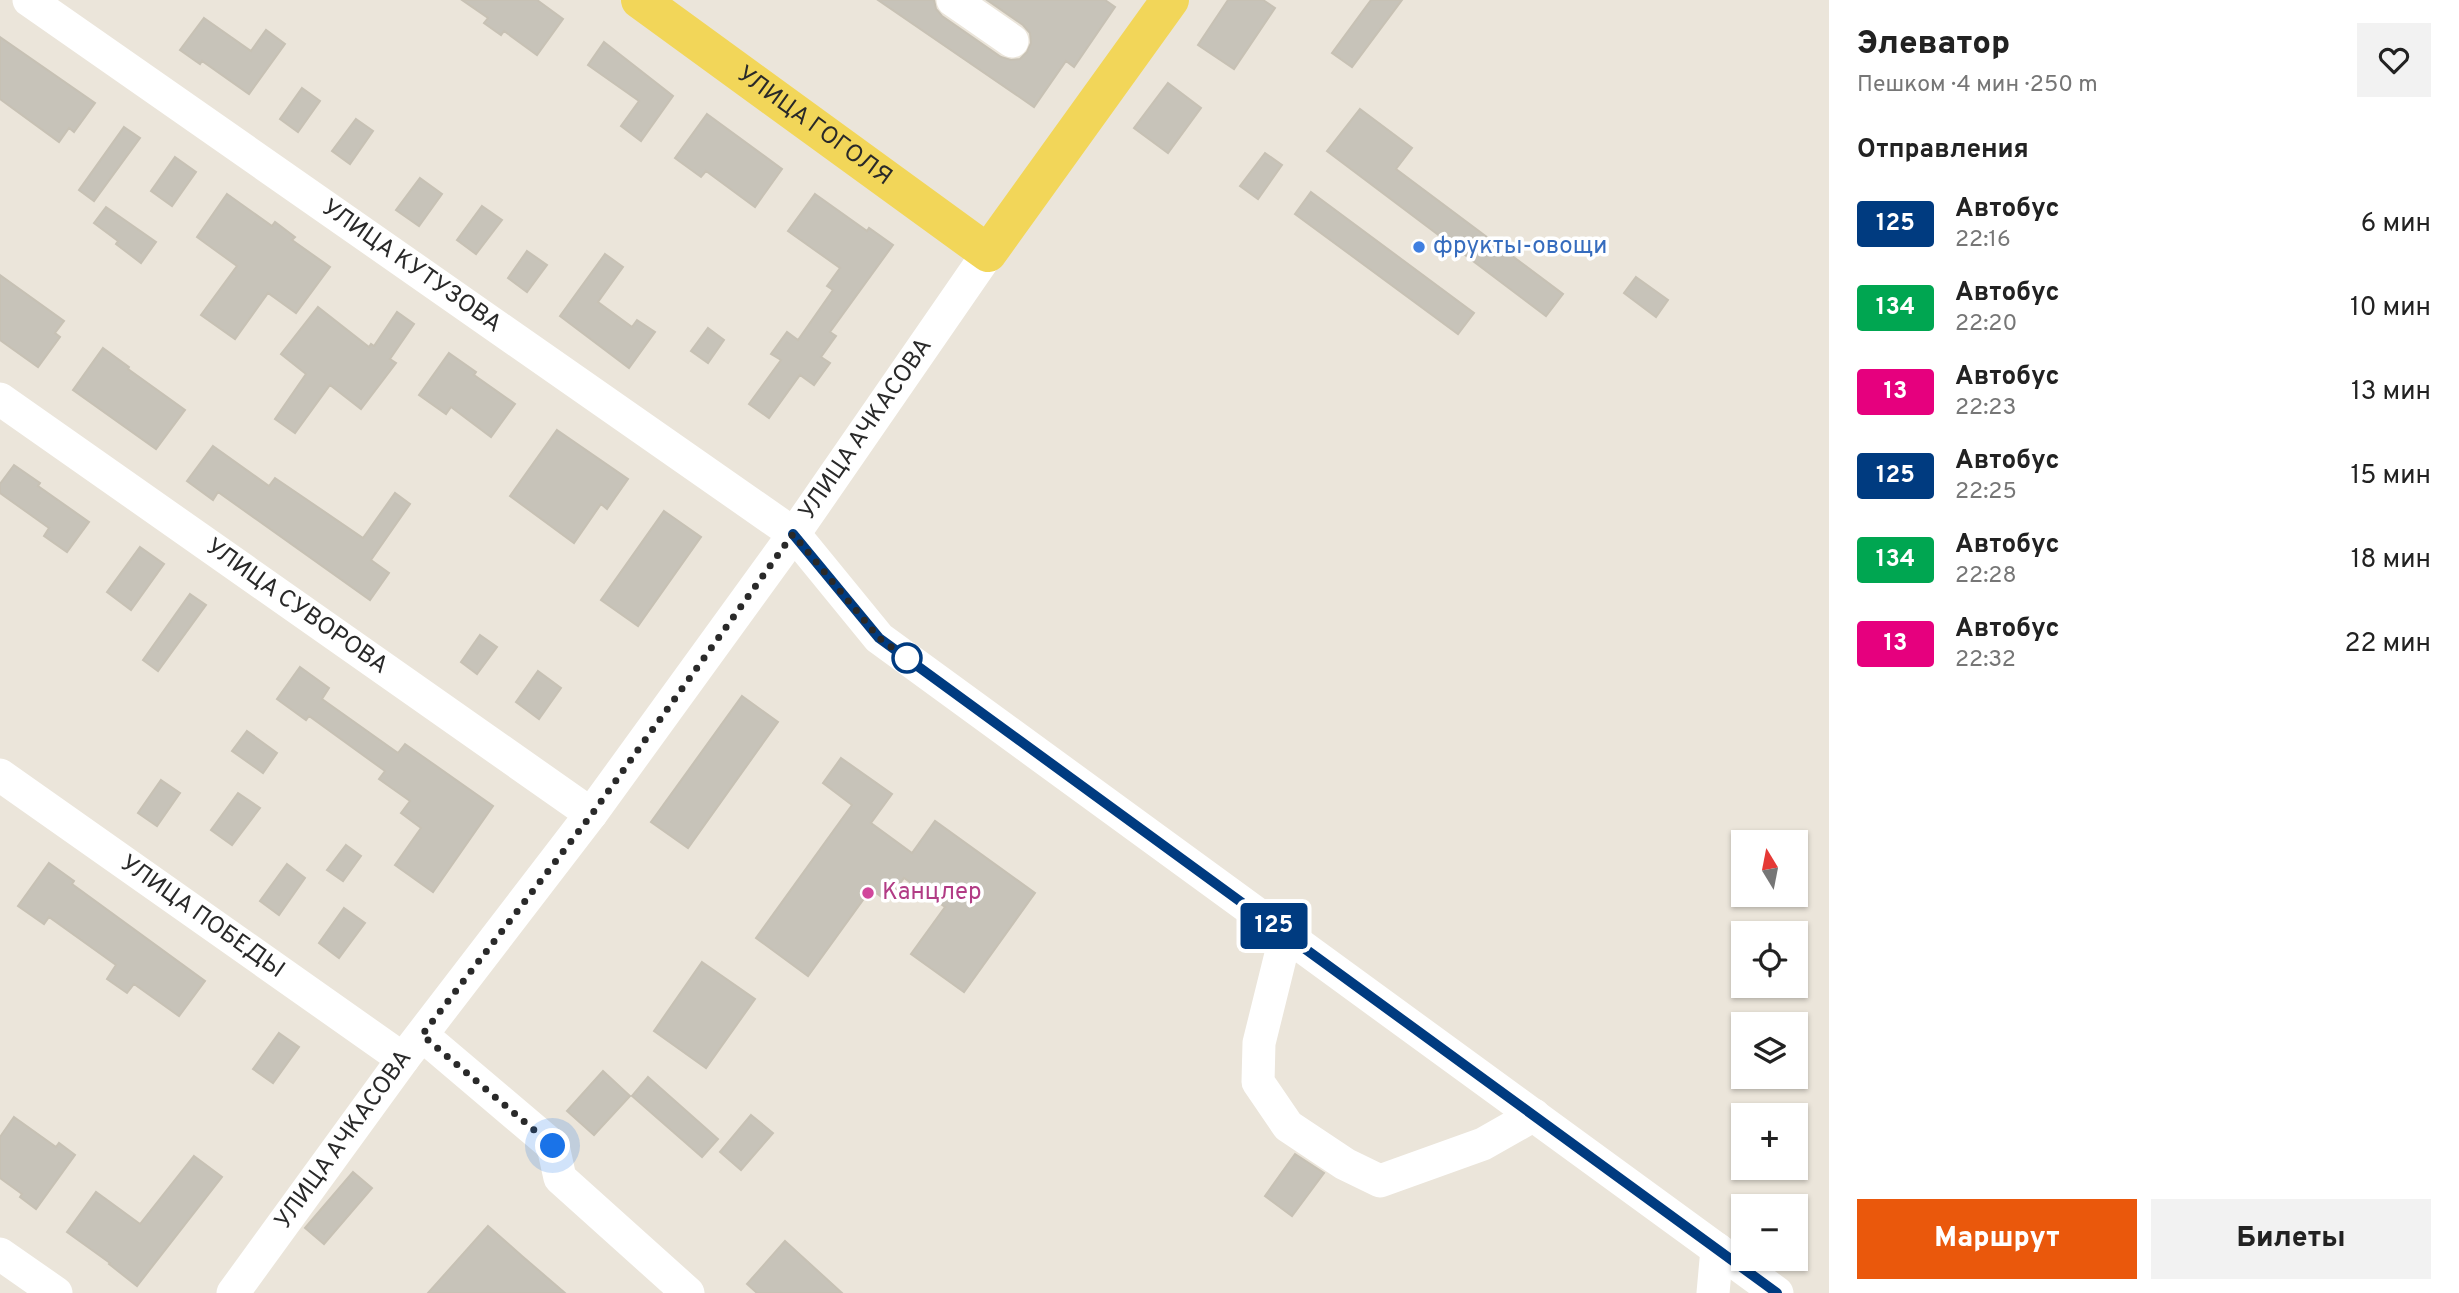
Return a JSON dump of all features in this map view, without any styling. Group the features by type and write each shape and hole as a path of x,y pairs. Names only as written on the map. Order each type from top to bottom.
{"main road":[{"name":"УЛИЦА ГОГОЛЯ","path":"640,0 988,253"},
{"name":"УЛИЦА АЧКАСОВА","path":"988,253 1170,0"}],"street":[{"name":"УЛИЦА КУТУЗОВА","path":"29,0 793,534 879,638 1777,1293"},
{"path":"953,0 1012,41"},
{"name":"УЛИЦА АЧКАСОВА","path":"233,1293 413,1047 592,814 793,534 988,253"},
{"name":"УЛИЦА СУВОРОВА","path":"0,399 592,814"},
{"name":"УЛИЦА ПОБЕДЫ","path":"0,775 413,1047 553,1146 560,1178 688,1293"},
{"path":"1286,934 1259,1043 1258,1082 1288,1126 1345,1164 1380,1181 1483,1144 1534,1115"},
{"path":"1713,1293 1717,1249"},
{"path":"0,1254 56,1293"}],"building":[{"path":"462,0 537,0 563,19 537,55 504,31 501,35 484,23 488,18"},
{"path":"878,0 934,0 936,9 942,16 1001,57 1011,60 1020,59 1027,52 1031,43 1030,33 987,0 1105,0 1115,7 1074,67 1066,61 1034,107"},
{"path":"1228,0 1263,0 1275,8 1234,69 1198,45"},
{"path":"1371,0 1402,0 1352,67 1332,53"},
{"path":"204,18 251,51 266,30 285,44 249,94 202,61 200,64 180,50"},
{"path":"0,37 95,103 74,132 69,128 59,142 0,99"},
{"path":"604,42 673,96 641,141 621,126 639,101 588,65"},
{"path":"1168,83 1201,108 1168,153 1134,128"},
{"path":"302,88 320,101 298,132 280,119"},
{"path":"1360,109 1412,148 1396,169 1563,294 1546,316 1327,151"},
{"path":"707,114 782,169 755,207 706,171 701,177 675,158"},
{"path":"356,119 373,131 350,164 332,151"},
{"path":"124,127 140,138 94,201 79,190"},
{"path":"1265,153 1282,165 1258,199 1240,186"},
{"path":"175,157 196,172 172,206 151,191"},
{"path":"420,178 442,194 419,226 396,210"},
{"path":"1311,192 1474,313 1458,334 1295,214"},
{"path":"227,194 272,226 275,222 295,237 292,240 330,267 296,313 268,293 235,339 201,315 237,266 197,237"},
{"path":"815,194 867,231 869,228 893,245 830,332 836,336 821,357 830,363 814,385 800,375 769,418 749,404 781,360 771,354 787,332 798,340 833,290 827,286 840,268 788,231"},
{"path":"482,206 502,220 476,254 457,240"},
{"path":"106,207 156,242 141,263 94,223"},
{"path":"527,251 547,265 527,292 508,278"},
{"path":"605,254 623,267 598,302 632,327 637,320 655,332 629,368 560,316"},
{"path":"0,275 64,321 55,333 60,337 38,367 0,340"},
{"path":"1636,277 1668,300 1656,317 1624,293"},
{"path":"318,307 369,347 371,344 374,346 397,312 414,324 390,359 396,363 361,409 330,385 295,433 275,419 306,374 281,354"},
{"path":"708,328 724,340 708,363 691,351"},
{"path":"103,348 185,410 156,449 73,390"},
{"path":"449,353 476,372 474,375 515,404 491,437 451,407 446,414 419,395"},
{"path":"557,430 628,479 607,509 601,504 574,543 510,496"},
{"path":"213,446 269,486 275,478 363,538 395,493 410,504 371,560 389,573 370,600 218,492 213,500 187,481"},
{"path":"14,465 40,483 38,486 89,522 67,552 44,536 49,528 0,493 0,484"},
{"path":"664,511 701,537 638,626 601,600"},
{"path":"140,547 164,564 131,610 107,592"},
{"path":"190,594 206,605 158,671 143,660"},
{"path":"480,635 497,647 477,674 461,662"},
{"path":"300,667 329,688 322,699 398,753 405,744 493,806 433,892 395,865 421,828 401,813 410,801 379,779 385,771 309,716 306,720 277,699"},
{"path":"538,671 561,688 539,719 516,702"},
{"path":"742,696 778,722 688,848 651,822"},
{"path":"247,731 277,753 263,773 232,751"},
{"path":"841,758 892,794 871,823 912,853 935,821 1035,893 964,992 911,954 945,907 904,878 887,901 871,889 808,976 756,938 852,805 823,783"},
{"path":"161,780 180,793 157,826 138,813"},
{"path":"238,793 260,808 232,845 211,830"},
{"path":"346,845 361,856 343,881 327,870"},
{"path":"49,863 74,881 72,884 205,981 179,1016 134,984 127,993 107,979 116,965 49,917 44,924 18,906"},
{"path":"287,864 305,878 279,915 260,901"},
{"path":"344,908 365,923 339,958 319,943"},
{"path":"702,962 755,999 706,1068 654,1031"},
{"path":"279,1033 299,1047 273,1083 253,1069"},
{"path":"603,1071 630,1096 594,1135 567,1111"},
{"path":"648,1077 718,1139 702,1157 632,1096"},
{"path":"751,1115 773,1133 741,1170 720,1152"},
{"path":"14,1117 56,1147 59,1143 75,1155 36,1209 20,1197 22,1194 0,1178 0,1137"},
{"path":"1295,1154 1324,1173 1292,1216 1265,1196"},
{"path":"194,1156 222,1177 137,1286 67,1232 96,1192 140,1224"},
{"path":"353,1172 372,1188 324,1244 305,1228"},
{"path":"488,1226 522,1256 565,1293 428,1293"},
{"path":"785,1241 842,1293 757,1293 747,1284"}],"bus line":[{"name":"125","path":"793,534 879,638 1777,1293"}],"place":[{"name":"фрукты-овощи","path":"1419,247"},
{"name":"Канцлер","path":"868,893"}],"route":[{"path":"553,1146 422,1035 592,814 793,534 879,638 907,658"}]}
